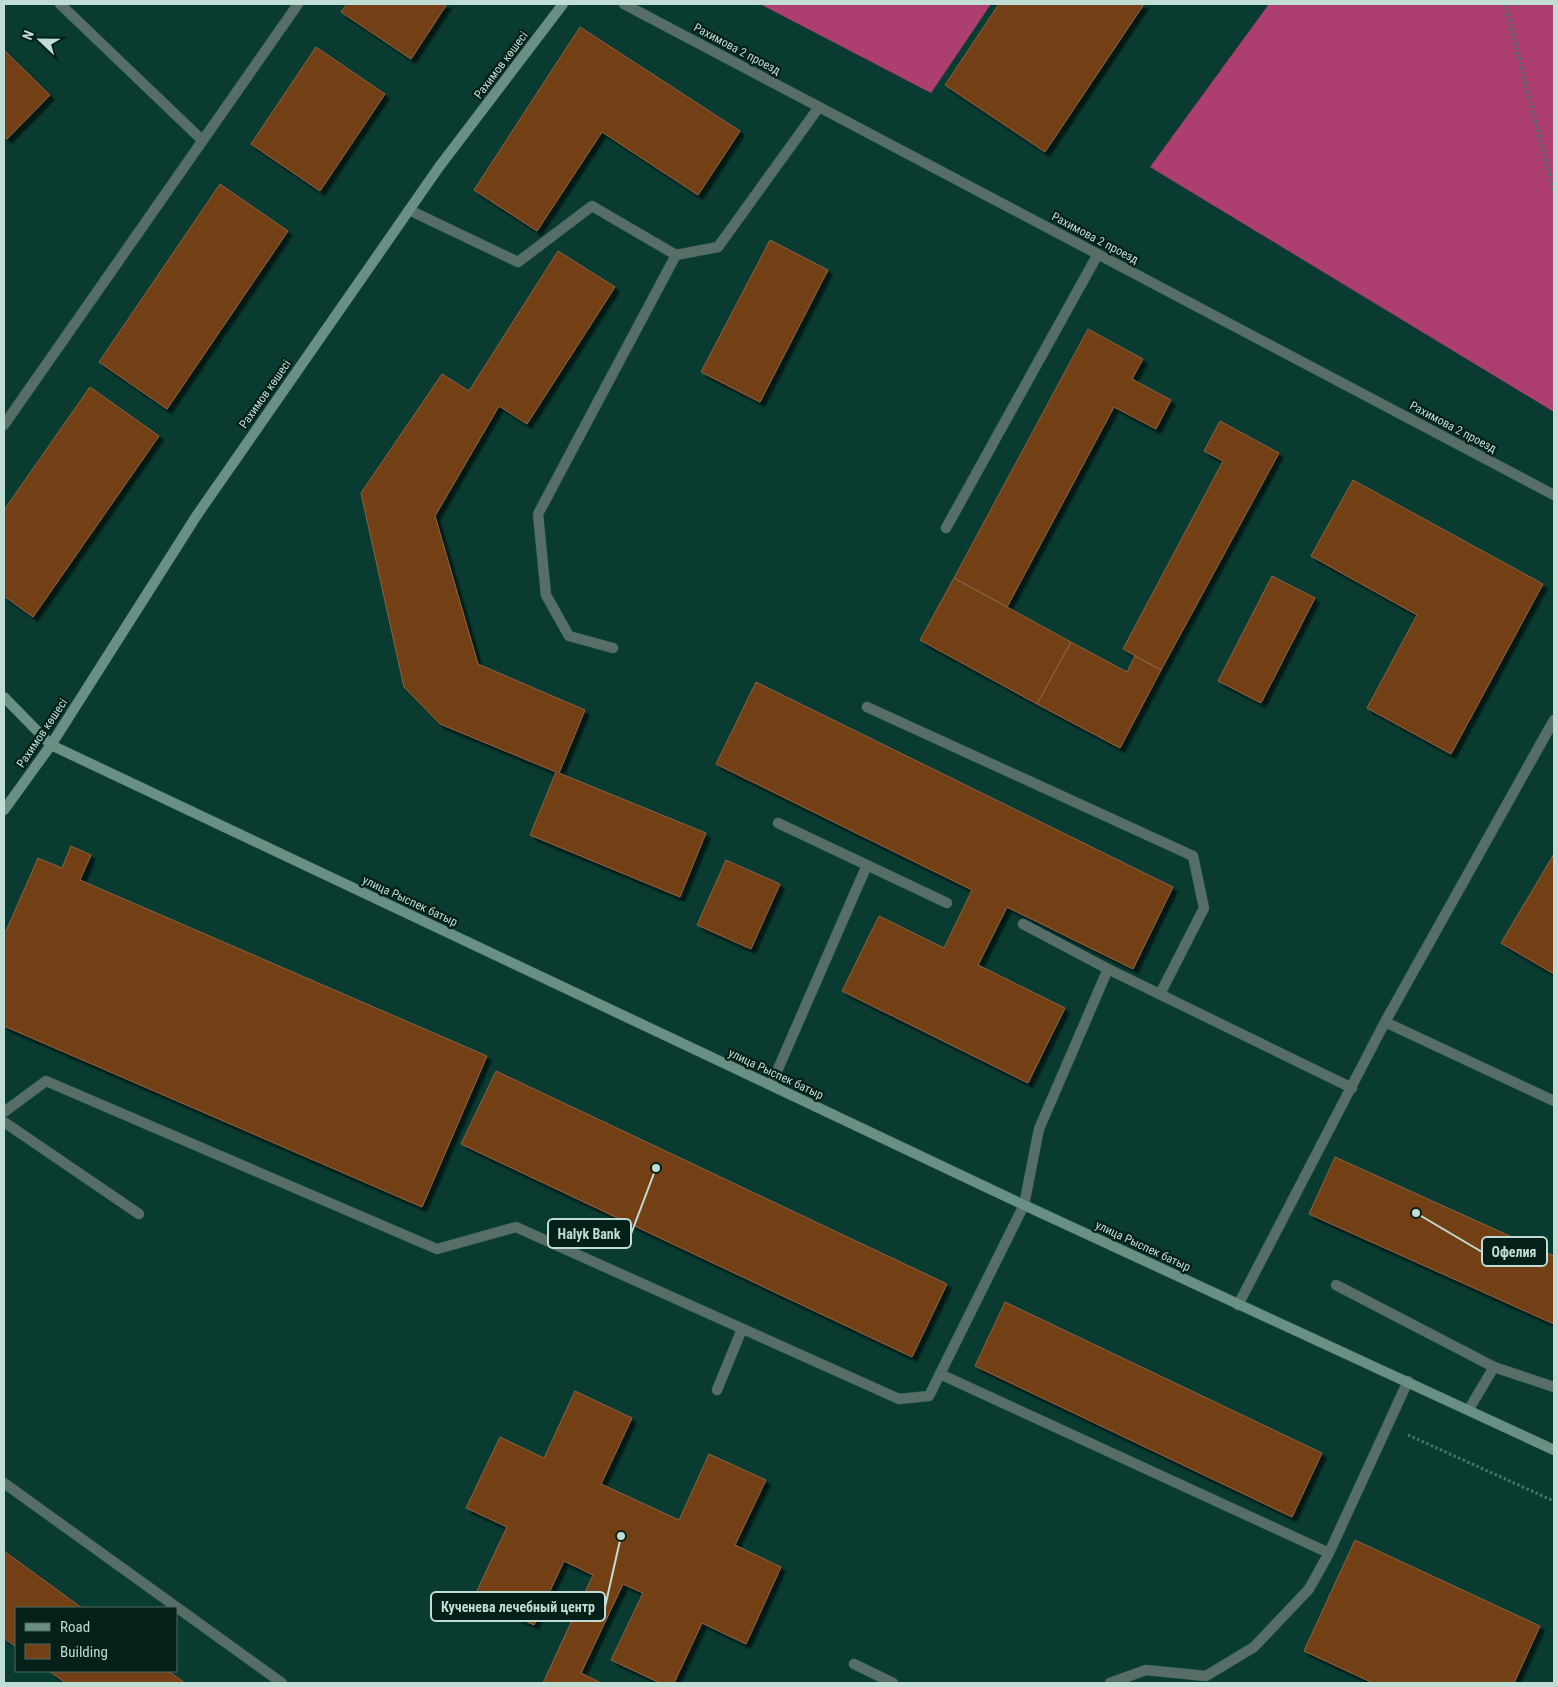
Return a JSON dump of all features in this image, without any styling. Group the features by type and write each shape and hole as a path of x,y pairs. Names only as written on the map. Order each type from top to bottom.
{"street":[{"path":"60,4 202,140"},
{"path":"4,426 298,4"},
{"name":"Рахимов көшесі","path":"4,810 51,745 196,515 445,159 563,4"},
{"name":"Рахимова 2 проезд","path":"624,4 1554,495"},
{"path":"409,210 518,262 592,206 676,256 718,247 819,107"},
{"path":"946,528 1098,254"},
{"path":"613,648 569,636 546,595 538,514 676,256"},
{"name":"улица Рыспек батыр","path":"4,697 51,745 1024,1205 1469,1409 1554,1450"},
{"path":"867,707 1194,856 1204,908 1160,994"},
{"path":"1238,1304 1385,1022 1554,720"},
{"path":"778,824 947,903"},
{"path":"771,1086 867,865"},
{"path":"1023,924 1160,994 1352,1088"},
{"path":"4,1112 46,1080 437,1249 516,1227 899,1399 929,1396 1024,1205 1039,1129 1108,968"},
{"path":"1385,1022 1554,1101"},
{"path":"4,1122 139,1214"},
{"path":"1336,1285 1494,1367 1554,1387"},
{"path":"716,1390 742,1329"},
{"path":"1469,1409 1494,1367"},
{"path":"940,1374 1329,1553"},
{"path":"1110,1683 1146,1670 1206,1676 1254,1647 1310,1589 1329,1553 1408,1381"},
{"path":"4,1483 176,1607"},
{"path":"178,1608 282,1683"},
{"path":"854,1664 893,1683"}],"path":[{"path":"1505,4 1554,193"},
{"path":"1387,1425 1554,1501"}],"shaded area":[{"path":"760,4 991,4 931,93"},
{"path":"1269,4 1554,4 1554,412 1150,167"}],"building":[{"path":"347,4 447,4 411,59 341,12"},
{"path":"999,4 1144,4 1045,152 945,85"},
{"path":"580,27 740,131 698,195 602,132 537,231 474,190"},
{"path":"316,47 385,94 320,191 251,144"},
{"path":"4,50 50,95 7,139 4,136"},
{"path":"220,184 288,231 167,409 99,362"},
{"path":"770,240 828,270 760,402 701,372"},
{"path":"558,251 615,287 527,424 499,406 435,516 478,664 585,710 559,773 706,833 680,897 530,835 556,772 440,724 404,687 361,493 442,374 469,391"},
{"path":"1088,329 1143,359 1132,379 1171,400 1156,429 1114,407 1007,607 954,578"},
{"path":"90,387 159,436 33,617 4,596 4,510"},
{"path":"1220,421 1279,453 1161,670 1123,649 1223,461 1204,451"},
{"path":"1353,480 1543,584 1451,754 1367,708 1417,615 1311,556"},
{"path":"1272,576 1315,598 1261,703 1218,681"},
{"path":"954,578 1071,642 1037,704 920,640"},
{"path":"1071,642 1127,672 1135,656 1161,670 1120,748 1037,704"},
{"path":"756,682 1173,887 1133,969 1007,907 978,965 1065,1008 1028,1083 842,991 879,916 944,948 972,890 716,764"},
{"path":"71,846 91,855 80,880 487,1056 422,1207 4,1026 4,930 6,931 38,858 62,868"},
{"path":"1554,854 1554,974 1501,943"},
{"path":"726,860 780,884 751,949 697,925"},
{"path":"496,1071 947,1284 912,1357 461,1144"},
{"path":"1335,1157 1554,1256 1554,1324 1309,1214"},
{"path":"1005,1302 1322,1453 1292,1517 975,1366"},
{"path":"575,1391 632,1418 601,1484 679,1520 709,1454 766,1480 735,1545 781,1567 746,1644 702,1623 674,1683 660,1683 611,1660 643,1593 623,1584 581,1673 601,1683 543,1683 593,1575 564,1561 534,1625 474,1597 507,1527 466,1508 500,1437 544,1458"},
{"path":"1355,1540 1540,1626 1514,1683 1373,1683 1304,1651"},
{"path":"4,1551 81,1607 15,1607 15,1646 4,1638"},
{"path":"50,1672 169,1672 185,1683 66,1683"}],"place":[{"name":"Halyk Bank","path":"656,1168"},
{"name":"Офелия","path":"1416,1213"},
{"name":"Кученева лечебный центр","path":"621,1536"}]}
